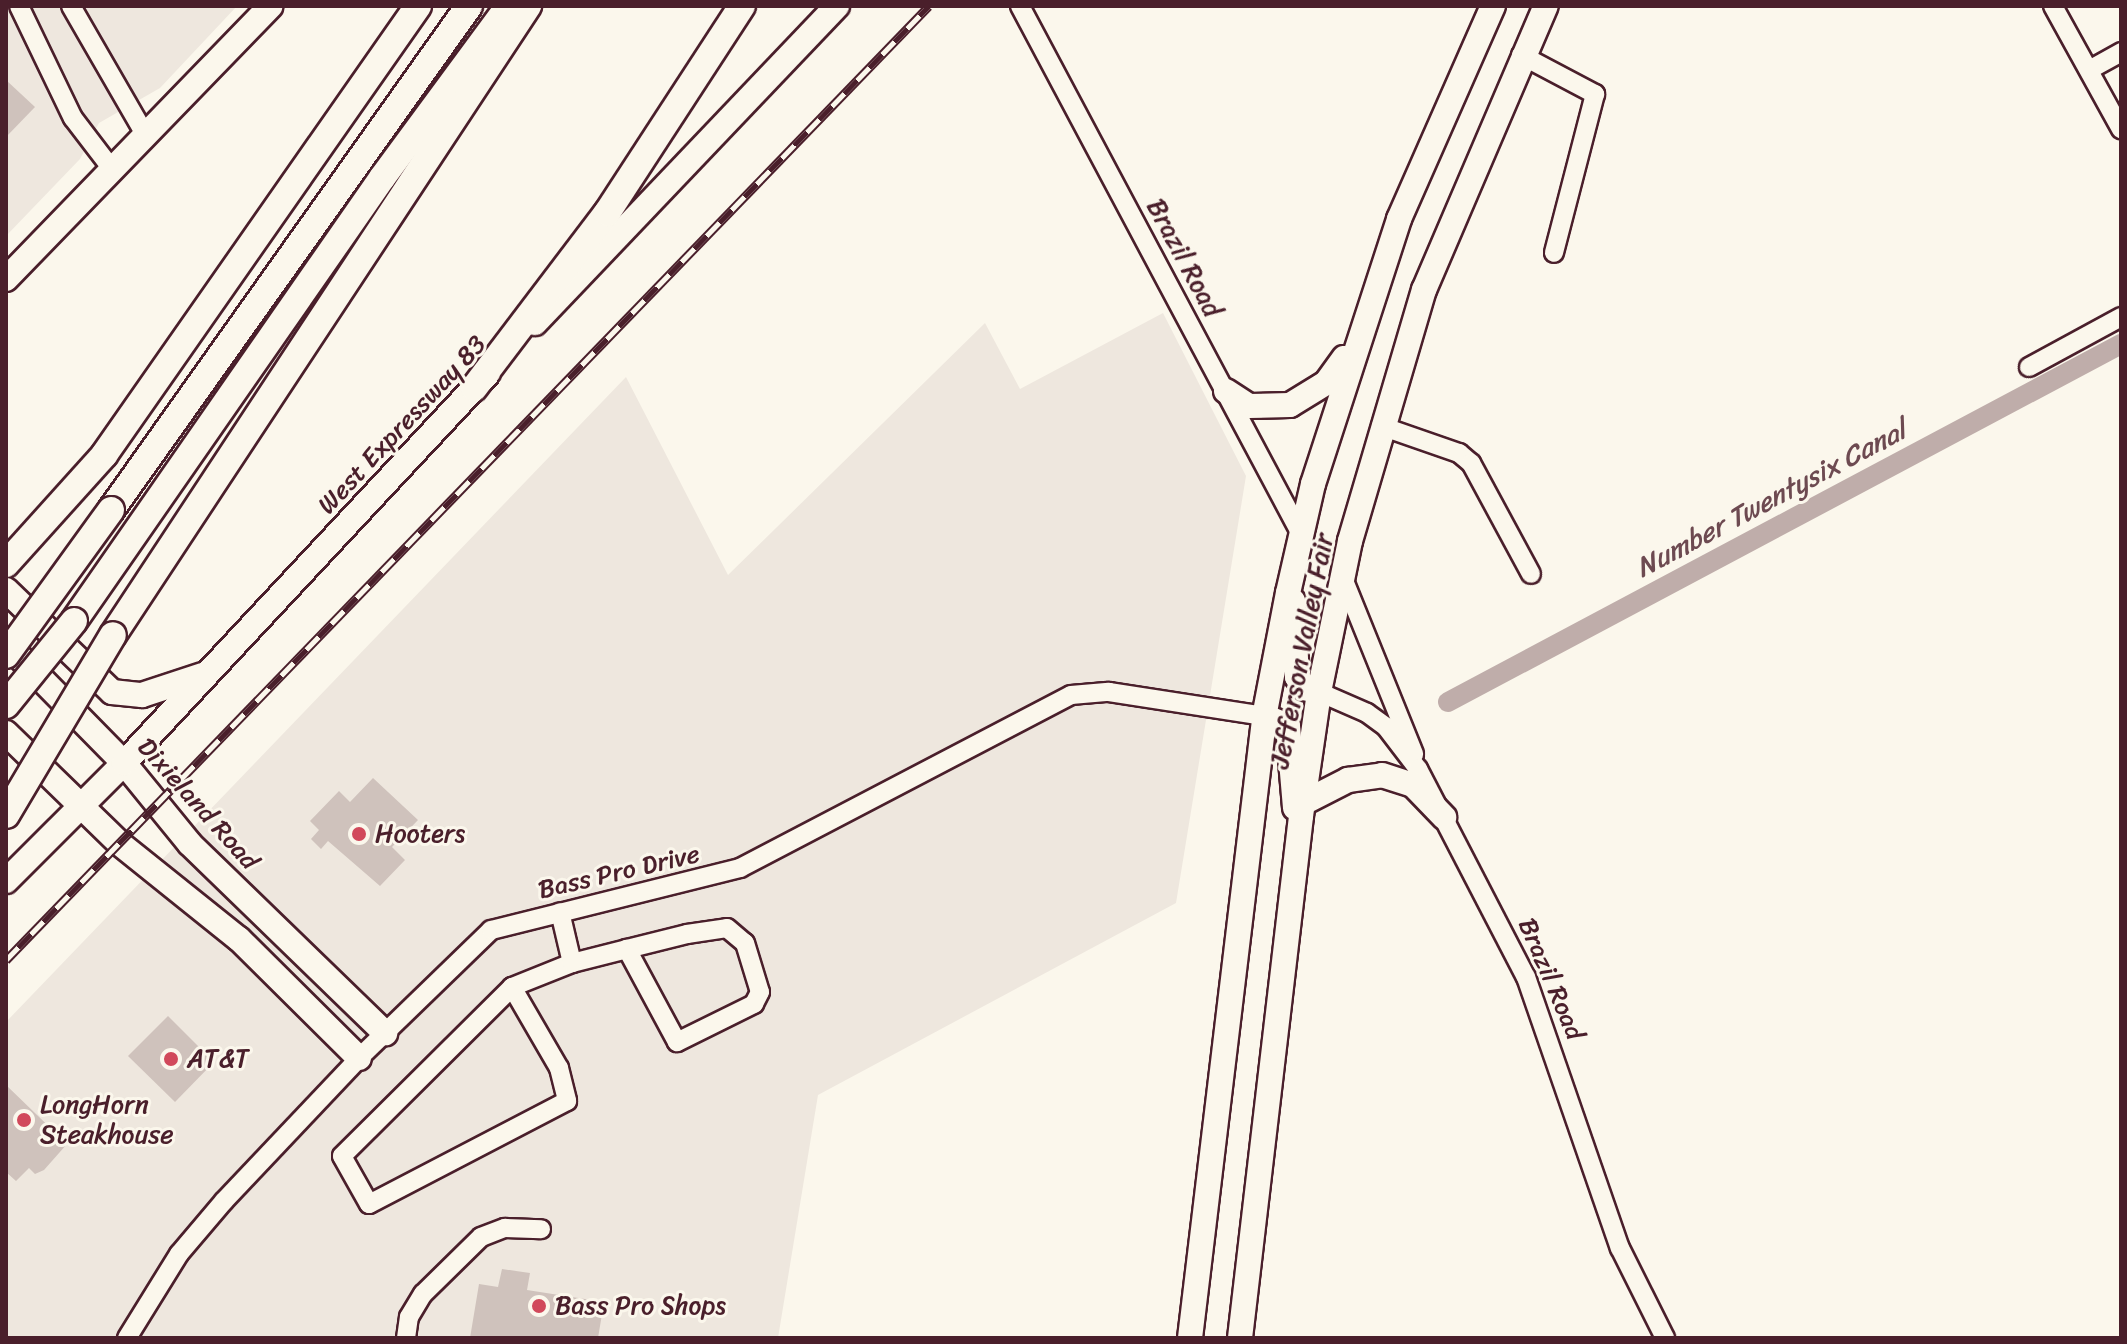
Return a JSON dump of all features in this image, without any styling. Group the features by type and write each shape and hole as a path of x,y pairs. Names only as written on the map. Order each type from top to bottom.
{"highway":[{"path":"10,561 104,455 418,6"},
{"path":"6,655 469,6"},
{"path":"6,705 74,621 382,178 509,6"},
{"path":"6,815 113,635 528,6"},
{"path":"474,388 607,213 742,6"}],"main road":[{"path":"6,279 271,6"},
{"name":"West Expressway 83","path":"6,881 124,763 837,6"},
{"path":"1190,1338 1264,716 1301,534 1361,328 1399,219 1493,6"},
{"name":"Jefferson Valley Fair","path":"1240,1338 1298,839 1319,692 1343,576 1381,426 1424,290 1521,55 1546,6"},
{"path":"1226,391 1249,406 1268,409 1309,397 1340,367 1361,328"},
{"path":"1292,575 1297,677 1305,688 1319,692"},
{"path":"6,590 112,692 142,695 207,674"},
{"name":"Dixieland Road","path":"6,643 124,763 190,844 385,1033"},
{"path":"1264,716 1288,726 1298,839"},
{"path":"6,733 82,803 119,843 239,939 359,1058"},
{"path":"1303,803 1348,780 1382,775 1413,785 1444,817"}],"street":[{"path":"19,6 73,118 112,169"},
{"path":"71,6 145,134"},
{"name":"Brazil Road","path":"1020,6 1301,534"},
{"path":"2053,6 2121,129"},
{"path":"2089,70 2121,52"},
{"path":"1521,55 1595,94 1554,253"},
{"path":"2029,367 2121,317"},
{"path":"1381,426 1459,453 1471,463 1531,574"},
{"path":"1343,576 1418,769"},
{"name":"Bass Pro Drive","path":"127,1338 179,1254 359,1058 491,930 740,868 1071,695 1109,692 1264,716"},
{"name":"Brazil Road","path":"1319,692 1367,713 1395,737 1418,769 1444,817 1526,977 1620,1248 1665,1338"},
{"path":"560,912 572,963"},
{"path":"512,987 559,1068 567,1101 369,1204 342,1156 512,987 572,963 627,949 727,928 745,943 760,992 754,1004 677,1042 627,949"},
{"path":"406,1338 409,1317 423,1294 481,1237 505,1228 541,1229"}],"shaded area":[{"path":"6,6 237,6 160,88 99,123 80,159 6,236"},
{"path":"1163,313 1246,476 1176,903 818,1095 778,1338 6,1338 6,1022 626,377 728,575 985,323 1020,389"}],"building":[{"path":"6,80 35,107 6,137"},
{"name":"Hooters","path":"373,778 418,820 392,847 405,860 380,886 328,841 321,849 311,839 319,830 310,821 339,791 350,802"},
{"name":"AT&T","path":"168,1016 214,1062 175,1102 128,1056"},
{"name":"LongHorn Steakhouse","path":"6,1085 67,1144 44,1170 35,1174 29,1168 16,1181 6,1172"},
{"name":"Bass Pro Shops","path":"502,1269 530,1273 527,1290 604,1302 598,1338 470,1338 479,1284 498,1287"}],"waterway":[{"name":"Number Twentysix Canal","path":"1448,702 2121,344"}],"railway":[{"path":"6,960 929,6"}],"place":[{"name":"Hooters","path":"359,834"},
{"name":"AT&T","path":"171,1059"},
{"name":"LongHorn Steakhouse","path":"24,1120"},
{"name":"Bass Pro Shops","path":"539,1306"}]}
